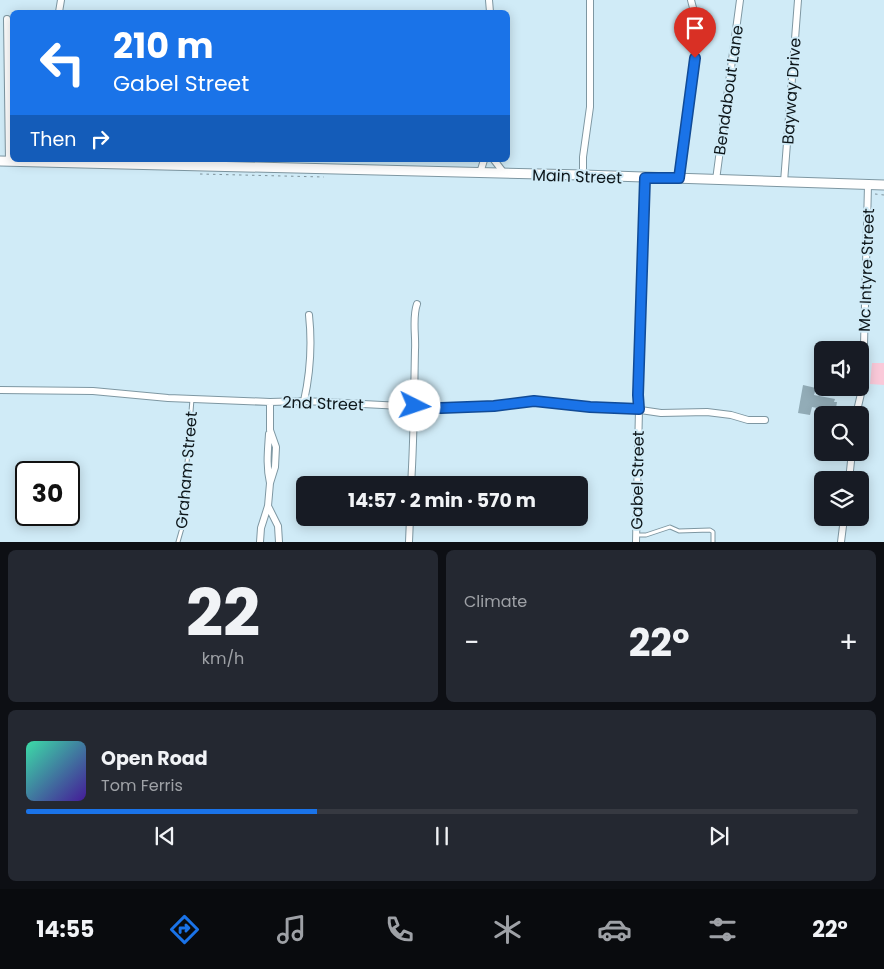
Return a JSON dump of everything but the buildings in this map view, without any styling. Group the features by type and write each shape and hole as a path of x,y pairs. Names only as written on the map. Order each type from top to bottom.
{"main road":[{"name":"Main Street","path":"119,162 679,178 884,186"}],"street":[{"path":"583,175 583,157 590,107 590,0"},
{"path":"679,178 694,65 696,17 691,0"},
{"name":"Bendabout Lane","path":"716,180 740,0"},
{"name":"Bayway Drive","path":"784,182 798,0"},
{"path":"5,161 7,18"},
{"path":"480,173 483,162"},
{"path":"496,162 504,173"},
{"name":"Gabel Street","path":"636,538 638,395 645,178"},
{"name":"Mc Intyre Street","path":"858,406 862,385 868,185"},
{"path":"411,476 415,406 416,336 414,312 417,304"},
{"path":"304,401 308,382 309,315"},
{"name":"2nd Street","path":"0,390 93,392 192,399 270,402 304,401 441,408 494,406 534,401 590,407 639,409 661,413 706,412 732,414 748,420 765,420"},
{"path":"260,542 261,528 268,506 270,483 275,468 276,447 270,430 270,402"},
{"path":"268,506 278,526 279,542"},
{"path":"409,542 410,526"},
{"path":"842,542 843,526"}],"lane":[{"name":"Graham Street","path":"178,542 182,528 192,399"},
{"path":"636,538 670,527 679,531 710,530 713,532 713,542"}],"shaded area":[{"path":"872,363 884,363 884,385 870,384"}],"route":[{"path":"415,406 441,408 494,406 534,401 590,407 639,409 645,178 679,178 695,58"}]}
